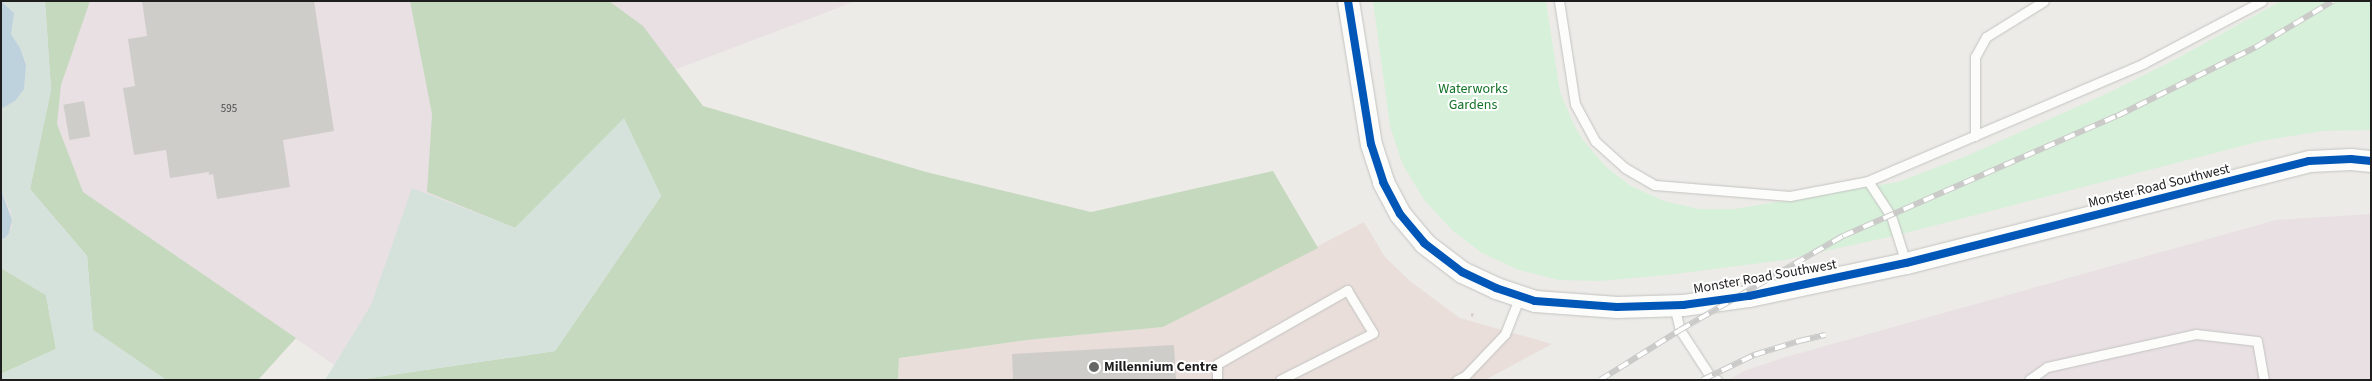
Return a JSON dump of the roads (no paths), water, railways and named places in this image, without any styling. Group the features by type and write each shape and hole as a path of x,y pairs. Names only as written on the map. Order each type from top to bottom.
{"street":[{"name":"Monster Road Southwest","path":"1348,1 1371,144 1383,182 1400,214 1424,243 1462,272 1535,301 1580,306 1674,305 1749,296 1906,262 2309,161 2351,159 2371,161"}],"lane":[{"path":"1559,1 1575,104 1595,141 1625,168 1655,184 1790,196 1868,181 2144,63 2262,1"},
{"path":"1976,136 1975,57 1986,37 2031,4 2044,1"},
{"path":"1868,181 1891,216 1906,262"},
{"path":"1217,380 1217,364 1347,290 1373,333 1280,380"},
{"path":"1457,380 1465,376 1505,334 1520,296"},
{"path":"1674,305 1680,330 1710,376 1717,380"},
{"path":"2029,380 2047,367 2196,334 2257,341 2264,380"}],"water":[{"path":"1,1 14,13 11,34 20,48 26,65 24,89 15,101 1,109"},
{"path":"1,190 12,220 9,233 5,238 1,239"}],"railway":[{"path":"1600,380 1680,330 1843,236 2117,116 2256,47 2333,1"},
{"path":"1702,380 1754,355 1825,335"}],"place":[{"name":"Millennium Centre","path":"1094,367"}],"park label":[{"name":"Waterworks Gardens","path":"1473,98"}]}
